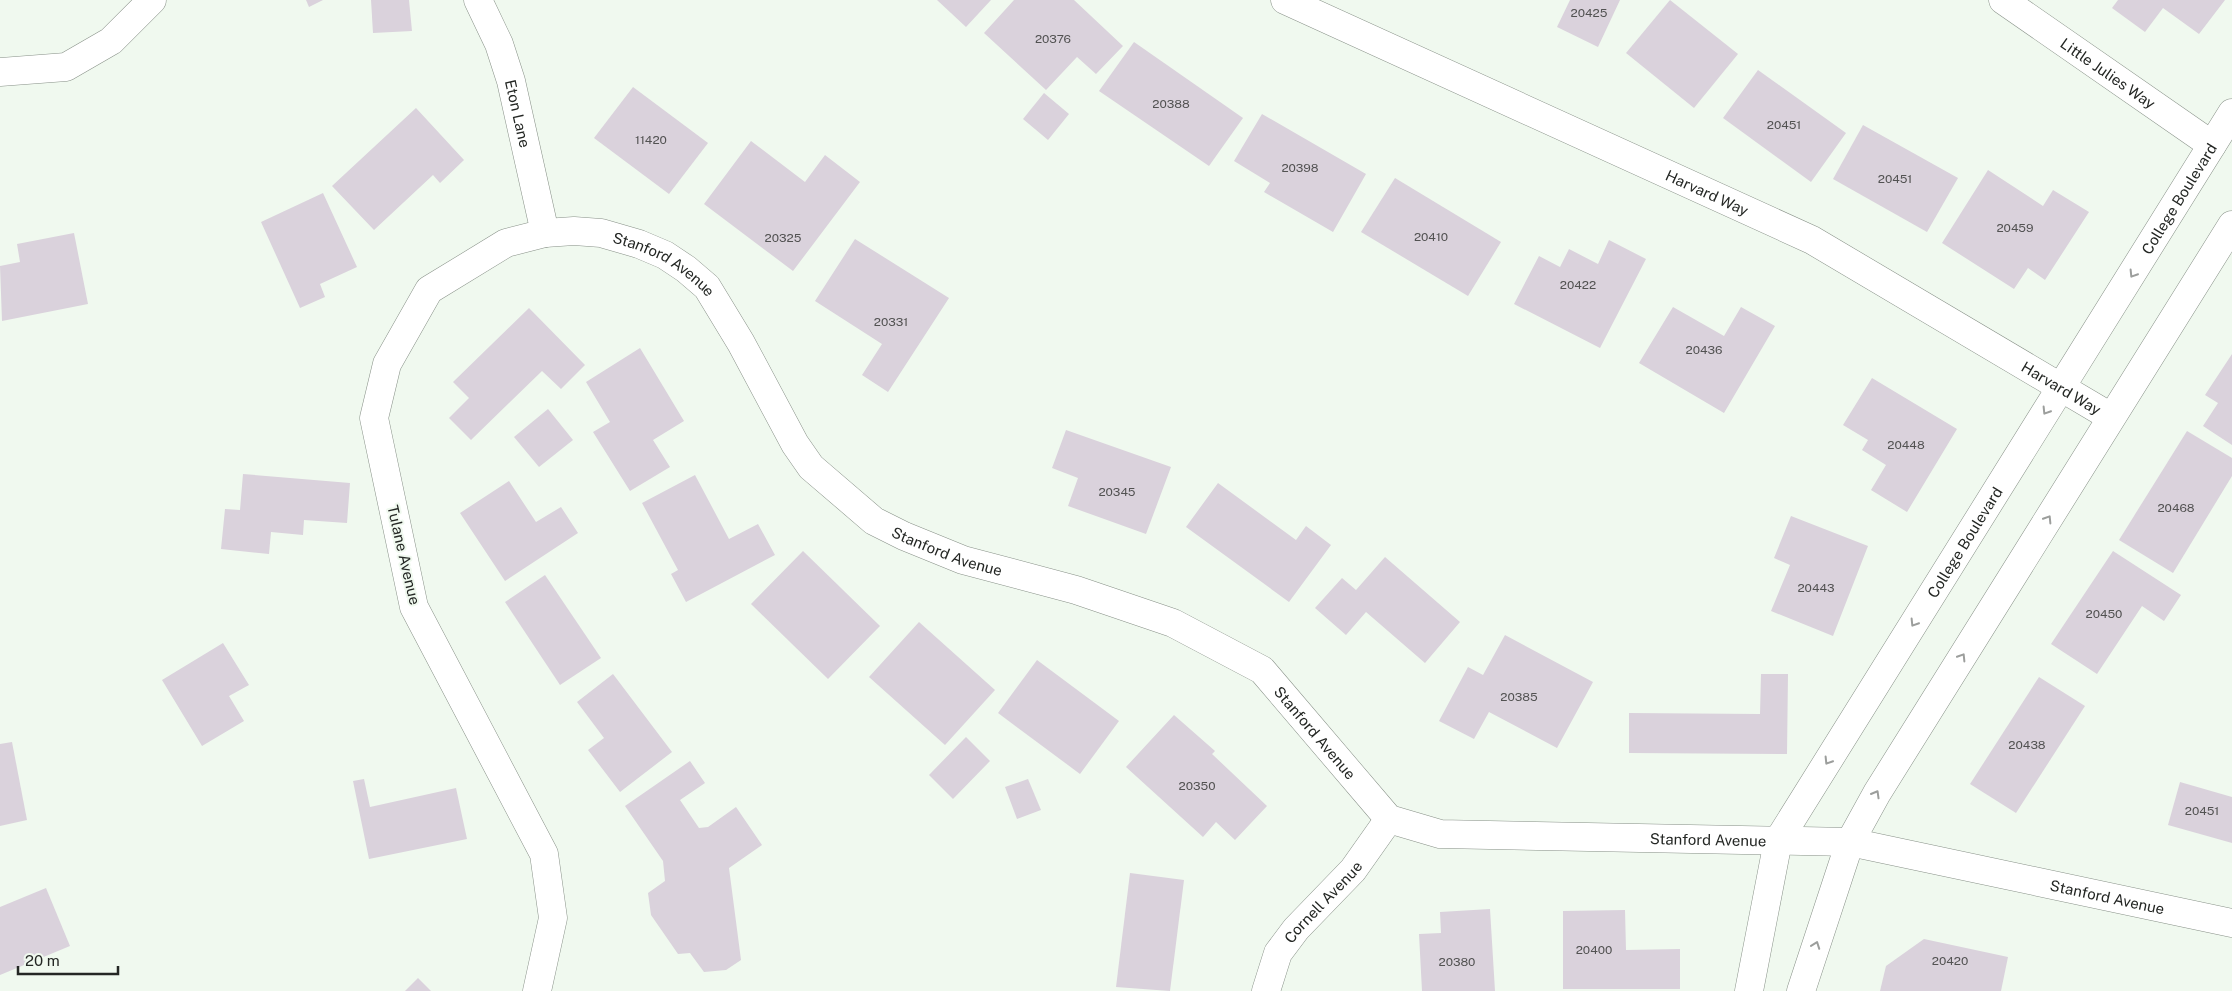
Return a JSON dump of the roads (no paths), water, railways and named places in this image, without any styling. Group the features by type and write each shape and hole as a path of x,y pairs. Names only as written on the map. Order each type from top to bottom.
{"street":[{"path":"0,72 66,67 111,41 152,0"},
{"name":"Eton Lane","path":"478,0 499,44 511,81 545,233"},
{"name":"Harvard Way","path":"1285,0 1812,240 2111,417"},
{"name":"Little Julies Way","path":"2003,0 2212,144"},
{"name":"College Boulevard","path":"1749,991 1778,840 2232,113"},
{"path":"1801,991 1850,842 1876,793 2232,225"},
{"name":"Stanford Avenue","path":"545,233 574,231 601,233 640,244 666,255 707,287 741,343 795,444 811,467 874,521 963,560 1076,590 1172,623 1262,670 1389,819 1440,834 1850,842 2232,922"},
{"name":"Tulane Avenue","path":"537,991 553,918 544,854 414,607 374,418 387,364 430,290 506,243 545,233"},
{"name":"Cornell Avenue","path":"1266,991 1278,953 1292,935 1353,870 1389,819"}]}
